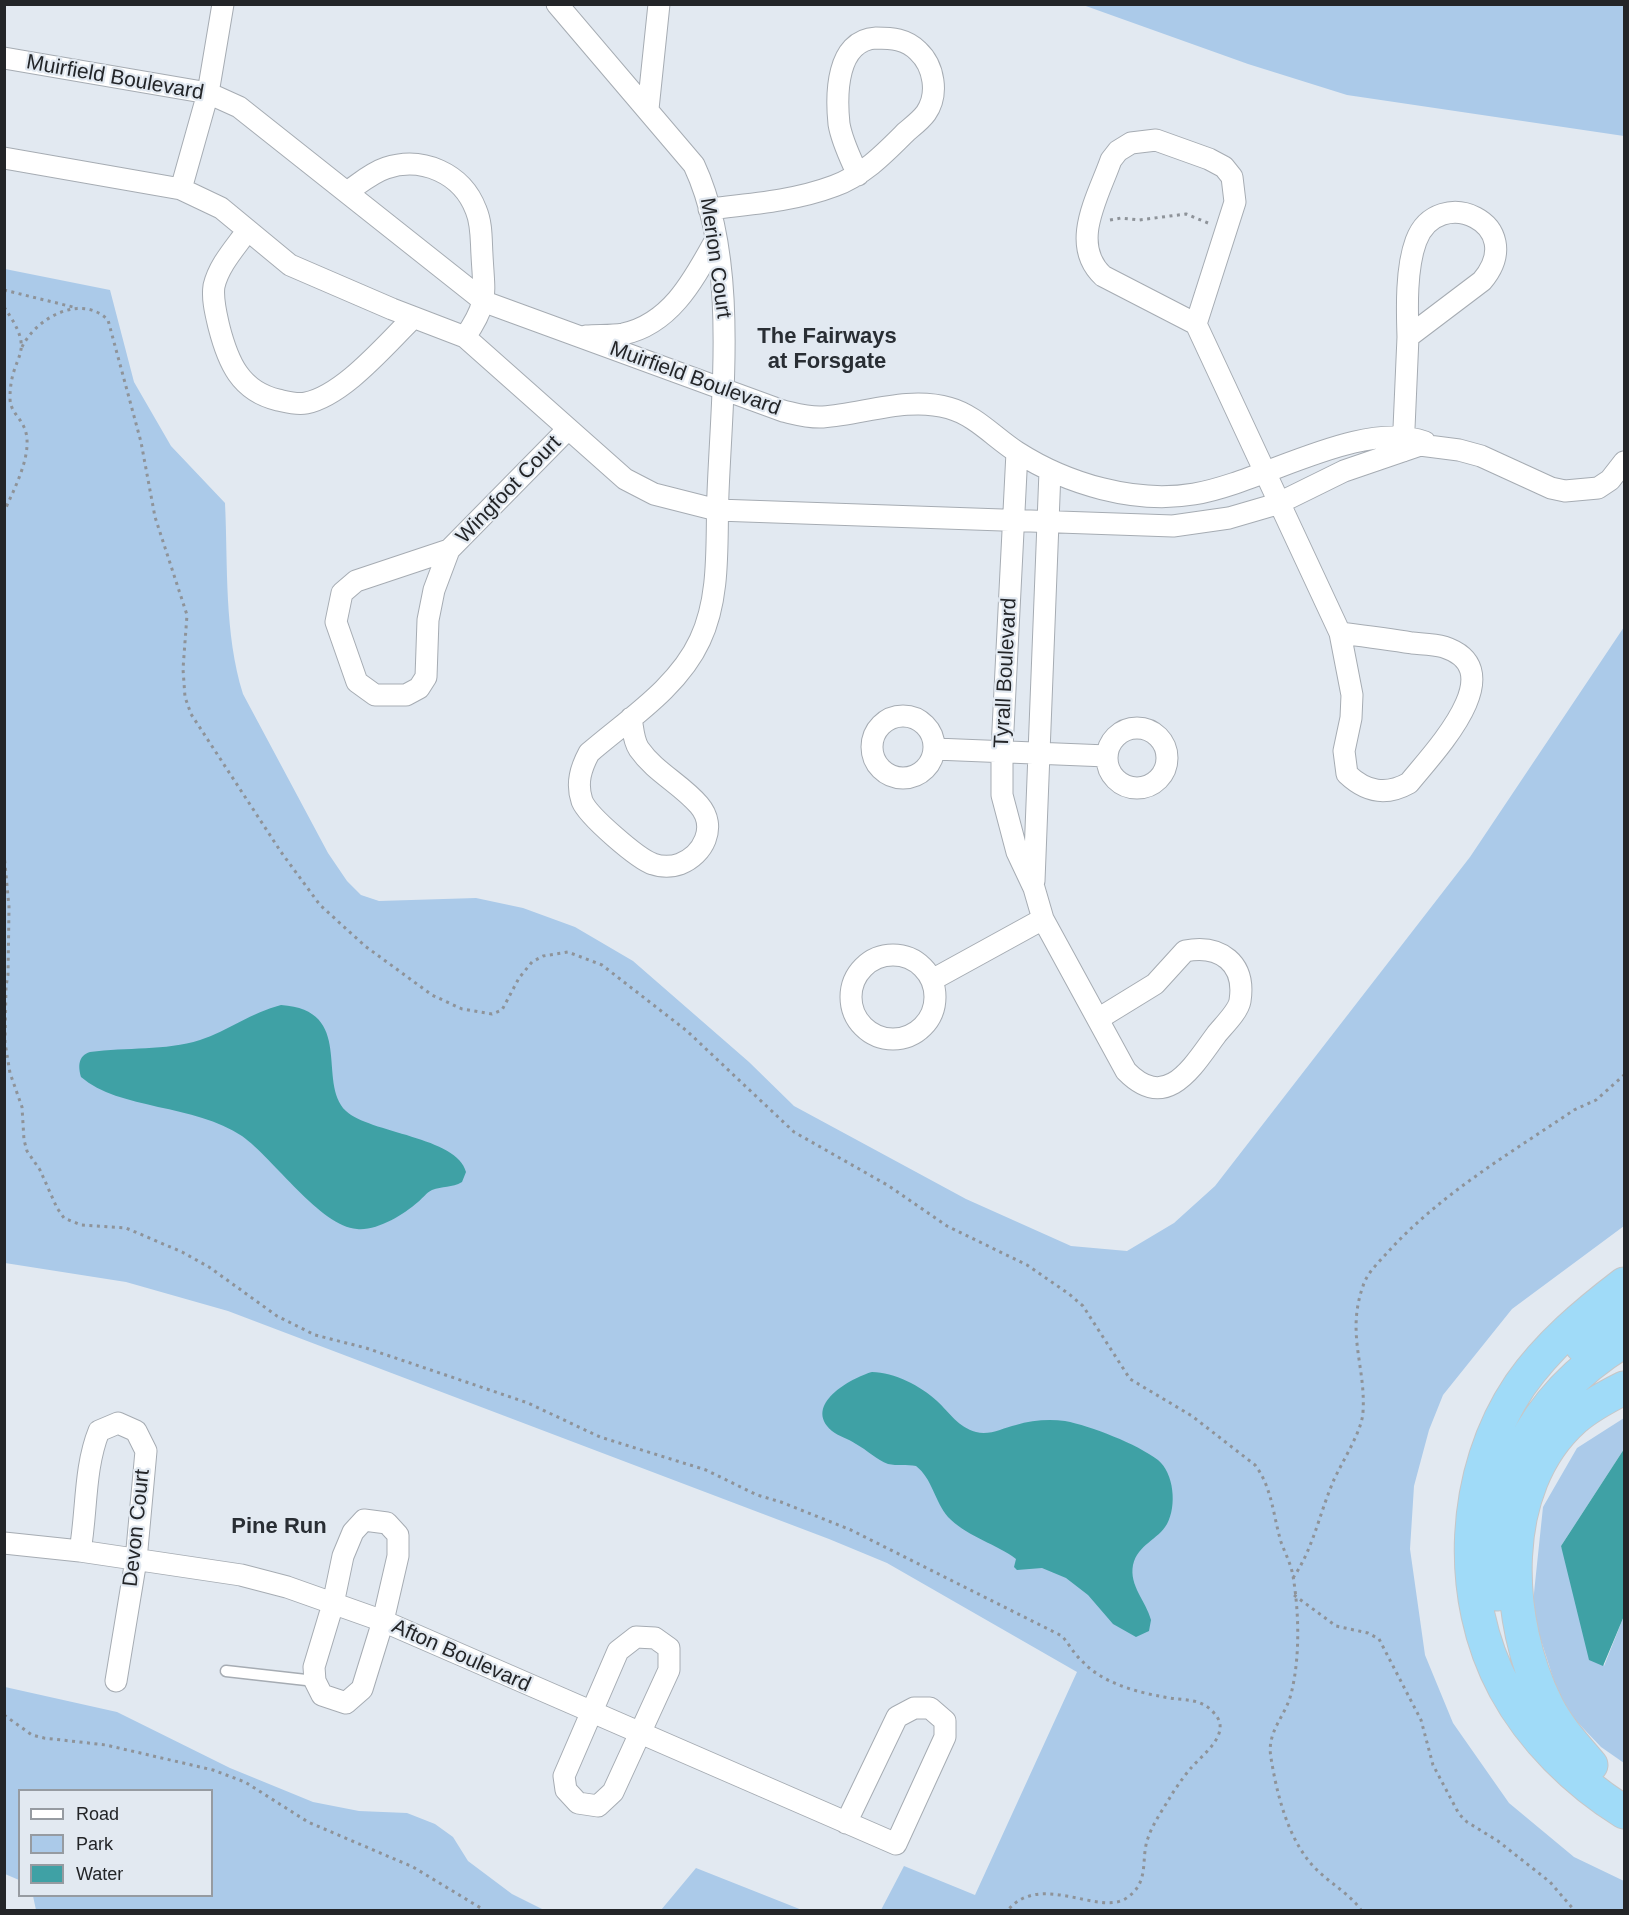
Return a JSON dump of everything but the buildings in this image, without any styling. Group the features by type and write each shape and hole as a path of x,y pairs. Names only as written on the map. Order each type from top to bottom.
{"highway":[{"path":"1624,1284 1545,1352 1502,1416 1486,1452 1476,1491 1472,1529 1472,1571 1478,1615 1490,1655 1515,1705 1550,1752 1624,1812"},
{"path":"1472,1571 1475,1528 1482,1492 1494,1457 1512,1426 1532,1395 1556,1368 1624,1314"},
{"path":"1624,1341 1595,1360 1548,1406 1515,1462 1503,1496 1494,1565 1497,1596 1520,1673 1540,1711 1562,1737 1591,1765 1624,1791"},
{"path":"1591,1765 1567,1737 1547,1707 1527,1656 1515,1594 1514,1564 1517,1534 1526,1502 1535,1476 1551,1446 1573,1420 1598,1401 1624,1388"}],"street":[{"path":"181,189 208,93 223,4"},
{"name":"Merion Court","path":"557,4 694,165 705,189 715,240 724,327 712,603 699,642 674,677 632,718 589,753 582,767 579,783 581,799 593,819 652,864 666,867 677,865 698,853 706,842 706,817 701,806 650,762 637,746 632,718"},
{"path":"648,109 659,4"},
{"path":"709,209 784,200 836,186 858,175 872,166 926,113 933,98 933,80 929,66 919,51 897,38 869,38 856,46 841,68 839,124 846,150 858,175"},
{"name":"Muirfield Boulevard","path":"4,58 208,93 240,107 485,302 573,337 806,417 822,418 904,405 928,404 947,408 963,413 1017,452 1050,471 1083,483 1122,492 1178,496 1230,486 1327,448 1403,444 1434,446 1481,456 1551,488 1565,491 1598,488 1610,480 1624,462"},
{"path":"1196,324 1235,202 1236,189 1232,177 1224,167 1209,159 1156,140 1131,143 1118,151 1111,160 1089,223 1085,242 1093,266 1103,276 1196,324 1277,504 1340,633 1352,694 1351,718 1344,751 1347,774 1368,789 1381,792 1399,789 1409,783 1457,722 1470,698 1473,684 1471,670 1463,657 1444,647 1340,633"},
{"name":"Muirfield Boulevard","path":"4,158 181,189 221,208 290,265 413,318 465,337 626,479 654,494 717,510 1047,522 1196,524 1277,504 1403,444"},
{"path":"346,192 373,174 401,164 420,164 452,177 476,208 481,225 485,302 465,337"},
{"path":"1403,444 1408,337 1407,296 1416,241 1433,219 1449,213 1463,212 1477,216 1495,240 1495,256 1490,271 1482,281 1408,337"},
{"path":"247,231 220,268 214,287 215,310 227,357 236,375 248,387 268,398 304,403 322,397 344,383 413,318"},
{"path":"573,337 622,334 639,329 662,315 686,290 715,240"},
{"name":"Wingfoot Court","path":"449,550 356,581 342,592 336,621 357,682 375,695 406,695 419,688 426,677 428,620 434,590 449,550 568,429"},
{"name":"Tyrall Boulevard","path":"1017,452 1014,519 1020,750 1034,888"},
{"name":"Tyrall Boulevard","path":"1050,471 1047,522 1020,750 1002,795 1008,827 1034,888 1043,919 1126,1071 1138,1083 1152,1088 1168,1086 1183,1078 1240,1004 1241,987 1237,975 1224,955 1211,949 1185,951 1155,984 1098,1019"},
{"path":"935,749 1020,750 1107,756"},
{"path":"932,980 1043,919"},
{"path":"888,955 905,957 920,964 932,980 935,993 934,1010 926,1024 913,1035 897,1040 880,1038 866,1030 855,1018 850,1002 852,985 860,970 872,960 888,955"},
{"name":"Devon Court","path":"80,1551 91,1450 99,1431 118,1423 136,1431 146,1451 136,1560 116,1682"},
{"path":"364,1520 387,1522 398,1535 398,1556 383,1622 362,1689 346,1702 322,1695 315,1681 314,1667 333,1604 343,1556 353,1532 364,1520"},
{"name":"Afton Boulevard","path":"4,1543 80,1551 241,1575 287,1587 383,1622 592,1714 846,1823 896,1844 945,1737 945,1721 930,1708 914,1708 897,1717 846,1823"},
{"path":"636,1637 655,1638 669,1648 669,1670 639,1734 613,1792 598,1806 578,1803 566,1790 564,1776 618,1652 636,1637"}],"lane":[{"path":"226,1671 315,1681"}],"path":[{"path":"1089,223 1121,218 1153,219 1186,214 1198,220 1227,227"},
{"path":"4,290 100,312 108,320 141,442 155,517 183,596 188,630 184,686 191,714 281,852 320,905 357,939 432,995 446,1004 477,1013 492,1014 502,1010 519,978 532,962 543,956 568,952 603,965 687,1031 794,1132 840,1156 964,1236 1027,1265 1083,1306 1130,1379 1192,1416 1255,1464 1262,1474 1268,1491 1293,1578 1297,1649 1294,1682 1290,1698 1272,1731 1270,1757 1287,1819 1301,1852 1361,1911"},
{"path":"4,307 21,334 22,347"},
{"path":"4,512 22,467 27,446 25,429 12,410 10,402 12,383 22,347 37,324 79,308"},
{"path":"4,853 9,907 6,986 8,1058 22,1107 27,1151 40,1170 64,1218 81,1225 126,1228 189,1255 277,1316 315,1335 366,1348 528,1403 600,1437 706,1470 758,1495 782,1502 851,1530 1062,1636 1081,1661 1109,1679 1146,1694 1189,1699 1205,1705 1214,1712 1221,1721 1220,1731 1214,1744 1184,1776 1162,1810 1147,1839 1146,1865 1142,1878 1125,1899 1109,1904 1073,1896 1042,1895 1019,1902 1008,1911"},
{"path":"1293,1578 1313,1542 1327,1496 1363,1416 1364,1398 1354,1339 1363,1286 1369,1275 1396,1243 1444,1199 1574,1110 1596,1100 1624,1075"},
{"path":"1294,1595 1336,1626 1368,1634 1379,1640 1421,1720 1433,1765 1459,1814 1550,1882 1574,1911"},
{"path":"4,1715 32,1735 106,1745 213,1770 245,1782 308,1822 412,1867 484,1911"}],"green space":[{"path":"1083,5 1624,5 1624,136 1347,95 1248,64"},
{"path":"5,269 110,290 134,382 171,446 225,503 230,623 243,694 328,853 347,881 361,895 379,901 476,898 523,908 575,927 633,961 749,1062 794,1106 966,1199 1071,1246 1127,1251 1174,1223 1215,1186 1470,857 1624,627 1624,1226 1512,1309 1443,1395 1429,1430 1414,1486 1410,1549 1425,1655 1453,1723 1509,1803 1574,1857 1624,1881 1624,1910 881,1910 904,1866 975,1895 1077,1672 887,1563 829,1539 228,1311 126,1282 5,1263"},
{"path":"1624,1418 1624,1449 1561,1546 1604,1666 1624,1616 1624,1763 1601,1747 1562,1706 1532,1612 1543,1507 1577,1448"},
{"path":"5,1687 117,1712 230,1768 313,1802 359,1811 407,1813 435,1824 453,1837 468,1861 512,1894 544,1910 36,1910 33,1897 213,1897 213,1789 18,1789 18,1880 5,1874"},
{"path":"696,1868 802,1910 661,1910"}],"water":[{"path":"281,1005 304,1010 319,1020 327,1033 334,1083 338,1098 346,1111 357,1119 431,1143 447,1151 459,1160 466,1172 462,1182 432,1190 405,1212 381,1225 357,1229 328,1217 242,1136 202,1118 116,1096 97,1088 81,1077 80,1062 83,1056 90,1052 160,1047 200,1040 260,1012"},
{"path":"872,1372 889,1374 915,1385 937,1401 959,1423 976,1432 991,1432 1034,1421 1065,1421 1113,1436 1158,1460 1171,1481 1173,1499 1170,1517 1159,1534 1139,1552 1132,1573 1133,1580 1149,1613 1151,1620 1149,1631 1136,1637 1113,1624 1088,1595 1066,1578 1042,1568 1017,1570 1014,1567 1016,1559 978,1538 948,1517 930,1483 916,1466 888,1464 832,1431 824,1421 823,1412 826,1402 842,1386"},
{"path":"1624,1449 1624,1616 1603,1666 1589,1660 1561,1546"}],"district":[{"name":"The Fairways at Forsgate","path":"827,350"},
{"name":"Pine Run","path":"279,1527"}]}
